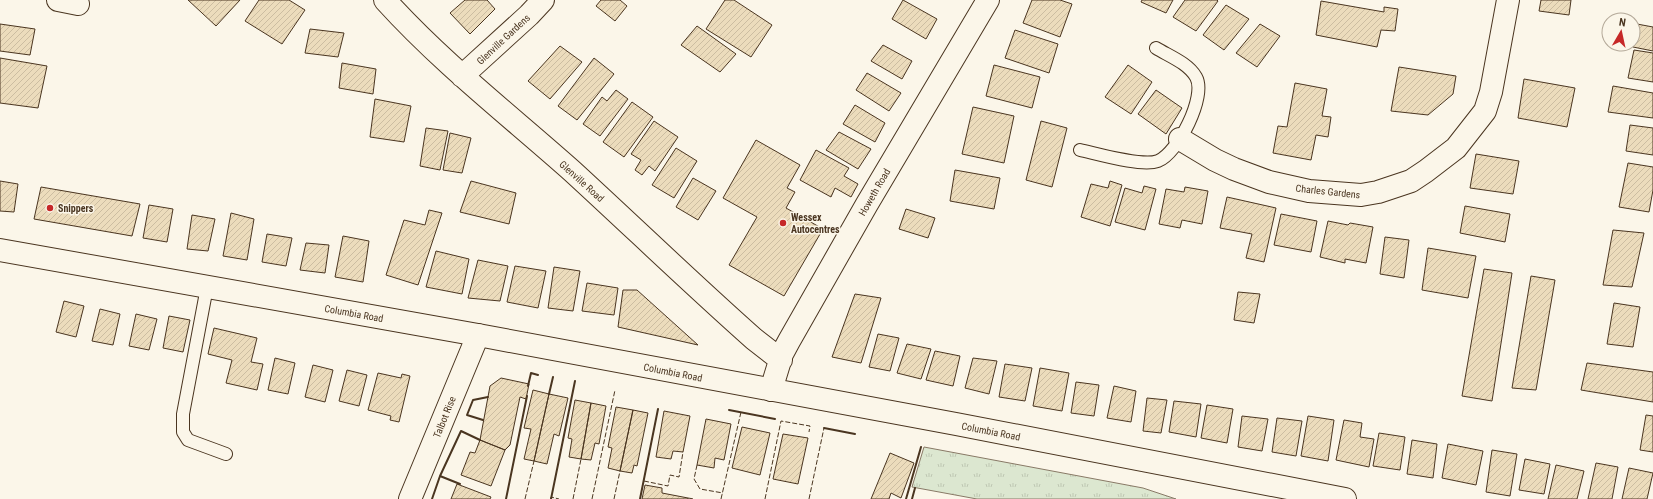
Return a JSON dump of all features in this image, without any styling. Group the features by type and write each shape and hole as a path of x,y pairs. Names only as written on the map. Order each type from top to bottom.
{"street":[{"name":"Glenville Road","path":"385,0 410,28 462,76 571,171 749,335 780,360"},
{"name":"Glenville Gardens","path":"462,76 529,15 543,0"},
{"name":"Howeth Road","path":"771,390 780,360 789,341 867,204 988,0"},
{"name":"Charles Gardens","path":"1180,139 1215,160 1234,169 1288,187 1328,193 1361,195 1378,192 1411,181 1456,148 1486,111 1492,92 1508,0"},
{"name":"Columbia Road","path":"0,250 478,335 1345,499"},
{"name":"Talbot Rise","path":"410,499 478,335"}],"lane":[{"path":"1080,150 1125,160 1150,162 1158,161 1165,156 1180,139 1197,99 1198,81 1190,69 1156,48"},
{"path":"207,287 183,414 183,432 188,440 226,454"}],"green space":[{"path":"924,447 1143,488 1176,499 977,499 912,487"}],"building":[{"path":"188,0 240,0 216,26"},
{"path":"259,0 289,0 305,10 282,44 245,21"},
{"path":"465,0 487,0 495,9 470,34 450,13"},
{"path":"601,0 620,0 627,6 615,21 596,6"},
{"path":"725,0 734,0 772,25 751,57 706,29"},
{"path":"903,0 937,19 926,39 892,19"},
{"path":"1032,0 1060,0 1072,4 1060,37 1023,23"},
{"path":"1142,0 1173,0 1166,13 1141,2"},
{"path":"1185,0 1218,1 1196,31 1173,17"},
{"path":"1541,0 1571,0 1569,15 1539,11"},
{"path":"1321,1 1384,12 1384,7 1398,9 1395,31 1381,30 1377,47 1316,35"},
{"path":"1226,5 1249,19 1224,50 1203,35"},
{"path":"0,24 35,29 30,55 0,51"},
{"path":"1260,24 1280,36 1257,67 1236,53"},
{"path":"1641,25 1653,27 1653,51 1641,49"},
{"path":"697,26 736,54 720,72 681,45"},
{"path":"310,29 344,33 338,57 305,53"},
{"path":"1015,30 1058,44 1049,73 1005,58"},
{"path":"883,45 912,61 902,79 871,61"},
{"path":"560,46 582,62 550,99 528,81"},
{"path":"1641,51 1653,53 1653,82 1628,78 1634,52"},
{"path":"0,58 47,66 38,108 0,103"},
{"path":"594,58 614,74 577,120 558,106"},
{"path":"342,63 376,69 373,94 339,88"},
{"path":"994,65 1040,77 1032,108 986,96"},
{"path":"1128,65 1152,82 1131,114 1105,97"},
{"path":"1399,67 1456,76 1453,94 1428,115 1391,111"},
{"path":"867,73 901,93 889,111 856,90"},
{"path":"1524,79 1575,88 1567,127 1518,118"},
{"path":"1295,83 1327,89 1322,116 1331,117 1328,137 1316,135 1311,160 1273,153 1278,126 1287,127"},
{"path":"1613,86 1653,93 1653,118 1608,112"},
{"path":"616,90 628,99 600,136 583,124 602,97 607,101"},
{"path":"1156,90 1182,108 1166,134 1138,114"},
{"path":"375,99 411,106 404,142 370,137"},
{"path":"632,102 653,117 624,157 603,142"},
{"path":"855,105 885,123 875,142 843,124"},
{"path":"973,107 1014,116 1004,163 962,154"},
{"path":"654,121 678,137 655,171 649,166 642,175 635,170 641,160 631,154"},
{"path":"1041,121 1067,128 1052,187 1026,180"},
{"path":"1630,125 1653,128 1653,155 1626,151"},
{"path":"426,128 448,131 440,170 420,166"},
{"path":"839,132 871,149 858,169 826,150"},
{"path":"450,133 471,138 462,173 443,170"},
{"name":"Wessex Autocentres","path":"756,140 800,165 787,188 795,192 786,208 823,229 784,296 729,265 757,217 723,198"},
{"path":"676,148 697,161 674,198 652,185"},
{"name":"Wessex Autocentres","path":"816,150 849,168 844,176 858,184 851,197 835,188 831,197 800,180"},
{"path":"1476,154 1519,161 1513,194 1470,188"},
{"path":"1628,163 1653,167 1653,190 1649,212 1619,207"},
{"path":"955,170 1000,178 994,209 950,201"},
{"path":"693,178 716,191 698,220 676,207"},
{"path":"0,181 18,184 14,212 0,211"},
{"path":"471,181 516,193 509,224 460,212"},
{"path":"1110,181 1122,185 1110,226 1081,217 1091,184 1108,188"},
{"path":"1144,186 1156,189 1145,230 1115,222 1125,188 1142,193"},
{"path":"41,187 140,204 132,236 34,219"},
{"path":"1185,187 1208,191 1202,224 1182,220 1180,228 1159,224 1166,189 1184,192"},
{"path":"1227,197 1276,208 1264,262 1246,258 1252,234 1220,228"},
{"path":"149,205 173,209 167,242 143,238"},
{"path":"1465,206 1510,214 1505,242 1460,233"},
{"path":"906,209 935,218 928,238 899,229"},
{"path":"429,210 442,213 418,285 386,275 404,220 425,225"},
{"path":"231,213 254,219 247,260 223,256"},
{"path":"1281,214 1317,221 1311,252 1274,245"},
{"path":"192,215 215,219 208,251 187,249"},
{"path":"1328,221 1348,225 1350,223 1373,227 1366,263 1345,259 1345,263 1320,257"},
{"path":"1613,230 1644,233 1632,287 1603,285"},
{"path":"267,234 292,238 286,266 262,262"},
{"path":"343,236 369,241 363,282 335,277"},
{"path":"1385,237 1409,240 1404,278 1380,274"},
{"path":"306,243 329,245 325,273 300,270"},
{"path":"1428,248 1476,256 1468,298 1422,290"},
{"path":"436,251 469,259 462,294 426,287"},
{"path":"478,260 508,266 500,301 468,298"},
{"path":"515,266 546,271 538,308 507,302"},
{"path":"554,267 580,271 573,311 548,308"},
{"path":"1484,269 1512,273 1492,401 1462,396"},
{"path":"1531,276 1555,280 1536,390 1512,388"},
{"path":"587,283 618,288 614,315 582,311"},
{"path":"623,290 637,290 698,345 618,327"},
{"path":"1238,292 1260,294 1254,323 1234,320"},
{"path":"855,294 881,298 861,363 832,357"},
{"path":"64,301 84,306 76,337 56,332"},
{"path":"1614,303 1640,307 1633,347 1607,344"},
{"path":"100,309 120,314 113,345 92,341"},
{"path":"136,314 157,319 149,350 129,346"},
{"path":"169,316 190,320 183,352 163,348"},
{"path":"214,328 257,338 251,362 263,364 257,390 226,383 232,360 208,354"},
{"path":"878,334 899,338 890,371 869,367"},
{"path":"907,344 931,349 921,379 897,373"},
{"path":"935,351 960,356 953,386 926,380"},
{"path":"275,358 295,363 288,394 268,390"},
{"path":"973,358 997,361 989,394 965,388"},
{"path":"1587,363 1653,372 1653,402 1581,390"},
{"path":"1005,364 1032,368 1025,401 999,397"},
{"path":"313,365 333,370 325,402 305,397"},
{"path":"1040,368 1069,373 1062,411 1033,406"},
{"path":"347,370 367,375 359,406 339,401"},
{"path":"378,373 401,378 402,374 410,376 399,422 390,420 391,416 368,410"},
{"path":"501,378 529,384 526,399 520,397 510,445 505,450 480,440 490,386"},
{"path":"1076,382 1099,385 1094,416 1071,413"},
{"path":"1114,386 1136,391 1131,422 1107,418"},
{"path":"533,390 549,394 534,461 524,459 531,429 524,428"},
{"path":"549,394 568,398 559,436 554,434 547,464 534,461"},
{"path":"1147,398 1167,400 1161,433 1143,431"},
{"path":"575,400 591,403 581,459 569,457 572,439 568,438"},
{"path":"1174,401 1201,404 1196,437 1169,432"},
{"path":"591,403 606,406 599,444 595,443 591,460 581,459"},
{"path":"1207,405 1233,409 1227,443 1201,438"},
{"path":"616,407 633,410 620,471 608,468 612,448 608,447"},
{"path":"633,410 648,413 637,466 634,465 632,473 620,471"},
{"path":"664,411 690,416 683,452 673,451 671,459 656,457"},
{"path":"1646,415 1653,416 1653,452 1640,450"},
{"path":"1242,416 1268,419 1262,451 1238,447"},
{"path":"1308,416 1334,420 1328,461 1301,456"},
{"path":"1277,418 1302,421 1296,456 1272,452"},
{"path":"706,419 731,424 724,460 715,458 714,468 697,465"},
{"path":"1344,420 1362,423 1360,437 1374,439 1369,467 1336,460"},
{"path":"742,427 770,433 760,475 732,468"},
{"path":"1379,433 1405,437 1400,470 1373,466"},
{"path":"783,434 808,438 798,484 773,479"},
{"path":"480,440 505,450 491,486 461,475 470,452 475,453"},
{"path":"1412,440 1437,444 1433,478 1407,474"},
{"path":"1448,444 1483,451 1476,485 1442,478"},
{"path":"1492,450 1517,454 1510,496 1486,492"},
{"path":"890,453 914,463 901,498 891,493 889,499 871,499"},
{"path":"1525,459 1550,464 1544,494 1519,490"},
{"path":"1596,463 1618,467 1612,499 1588,499"},
{"path":"1556,465 1584,471 1577,499 1548,499"},
{"path":"1629,468 1653,473 1647,499 1622,499"},
{"path":"457,484 491,497 490,499 451,499"},
{"path":"645,485 662,488 662,493 688,499 642,499"}],"fence":[{"path":"592,499 615,390"},
{"path":"721,499 741,412"},
{"path":"765,499 781,421 810,426 809,432"},
{"path":"809,499 824,428"},
{"path":"644,481 668,486 670,475 679,477 683,452"},
{"path":"573,499 581,459"},
{"path":"525,499 534,461"},
{"path":"697,465 694,479 700,489 723,493"},
{"path":"614,499 620,471"},
{"path":"551,499 551,497 559,499"},
{"path":"688,498 694,499"}],"wall":[{"path":"528,386 531,373 538,375"},
{"path":"549,394 553,377"},
{"path":"551,499 575,381"},
{"path":"506,499 527,396"},
{"path":"483,420 467,415 473,400 488,397"},
{"path":"640,499 658,409"},
{"path":"729,410 775,419"},
{"path":"824,428 855,434"},
{"path":"432,499 440,476 461,431 480,440"},
{"path":"906,499 921,447"},
{"path":"440,476 460,484"},
{"path":"912,499 915,488"}],"place":[{"name":"Snippers","path":"50,208"},
{"name":"Wessex Autocentres","path":"783,223"}]}
